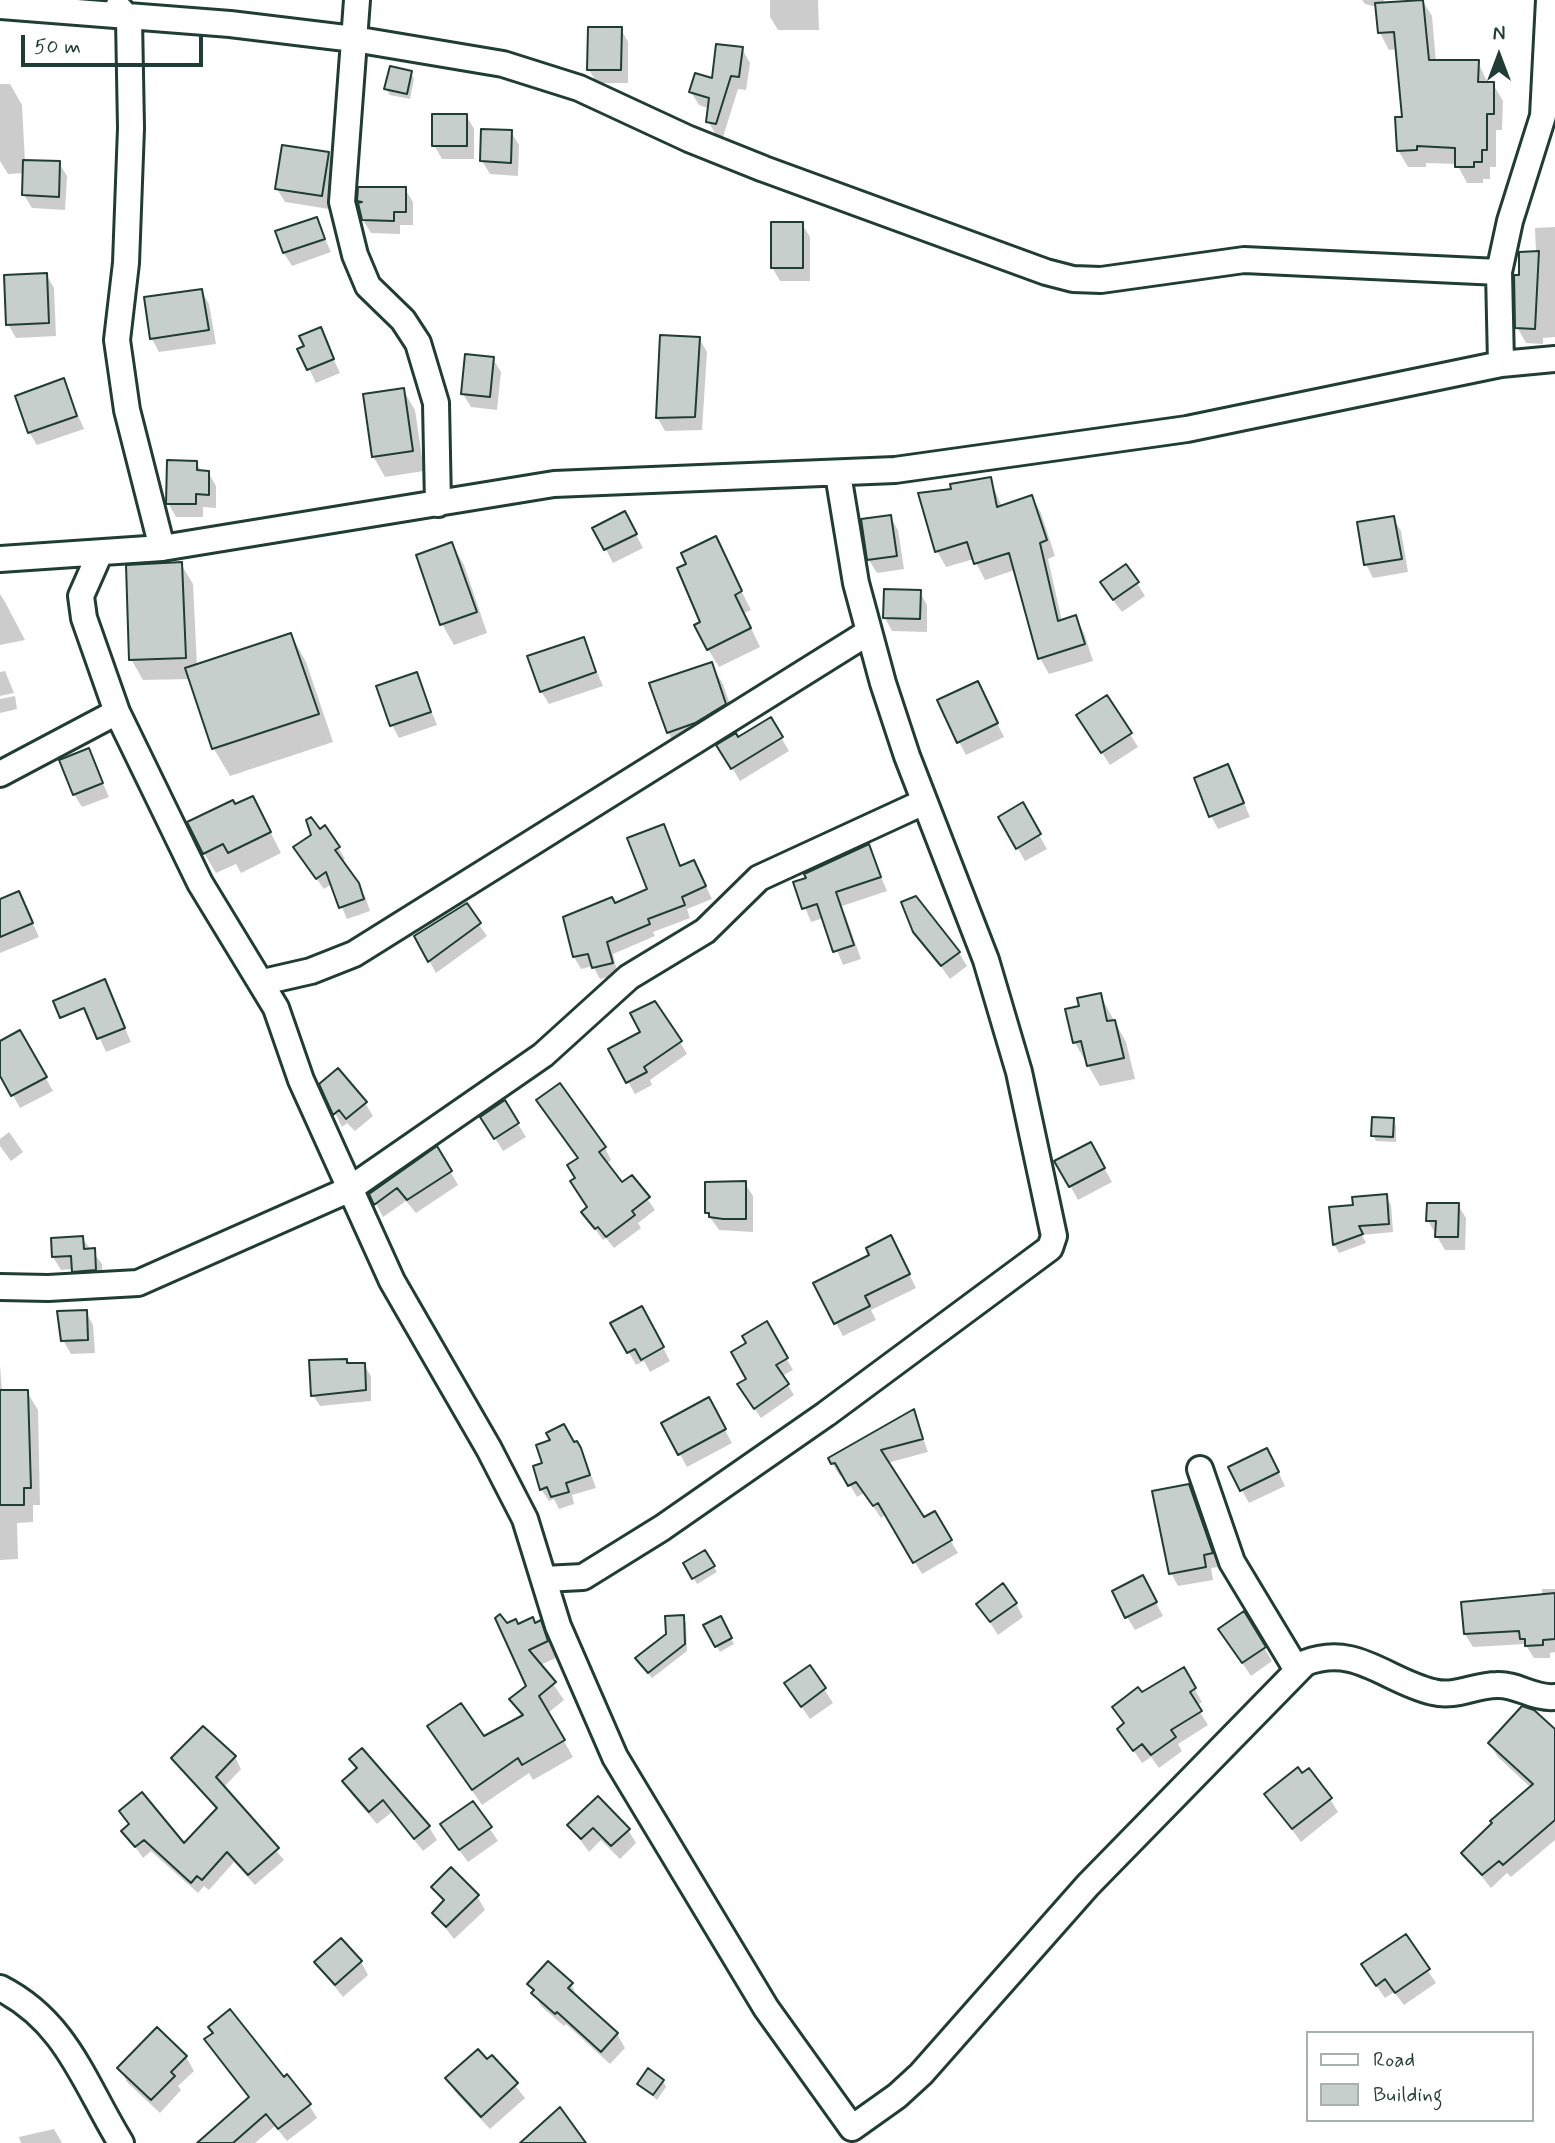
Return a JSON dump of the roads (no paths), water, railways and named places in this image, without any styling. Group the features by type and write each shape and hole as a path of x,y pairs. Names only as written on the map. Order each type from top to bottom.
{"street":[{"path":"111,0 130,19 131,128 126,263 117,340 127,410 162,548"},
{"path":"358,0 342,202 355,255 368,286 403,320 418,343 436,403 438,504"},
{"path":"1500,364 1499,272 1510,221 1543,116 1549,0"},
{"path":"0,6 130,19 230,24 354,39 503,64 579,88 689,139 764,169 1046,272 1073,279 1101,280 1244,261 1499,272"},
{"path":"0,559 162,548 554,484 895,470 1187,429 1500,364 1555,359"},
{"path":"544,1579 583,1577 662,1528 826,1414 1050,1248 1053,1223 1019,1072 976,928 892,717 869,632 838,474"},
{"path":"100,553 81,596 84,618 117,712 200,883 276,1008 301,1080 348,1190 392,1281 525,1519 575,1670 615,1757 766,2008 852,2128 921,2074 1088,1885 1297,1670 1321,1657 1336,1656 1374,1667 1430,1692 1460,1694 1497,1684 1536,1696 1555,1697"},
{"path":"262,982 311,971 354,954 869,632"},
{"path":"0,774 117,712"},
{"path":"0,1287 48,1288 138,1283 348,1190 543,1055 629,977 705,931 759,878 924,802"},
{"path":"1200,1469 1232,1562 1297,1670"},
{"path":"0,1989 41,2014 62,2040 121,2143"}]}
